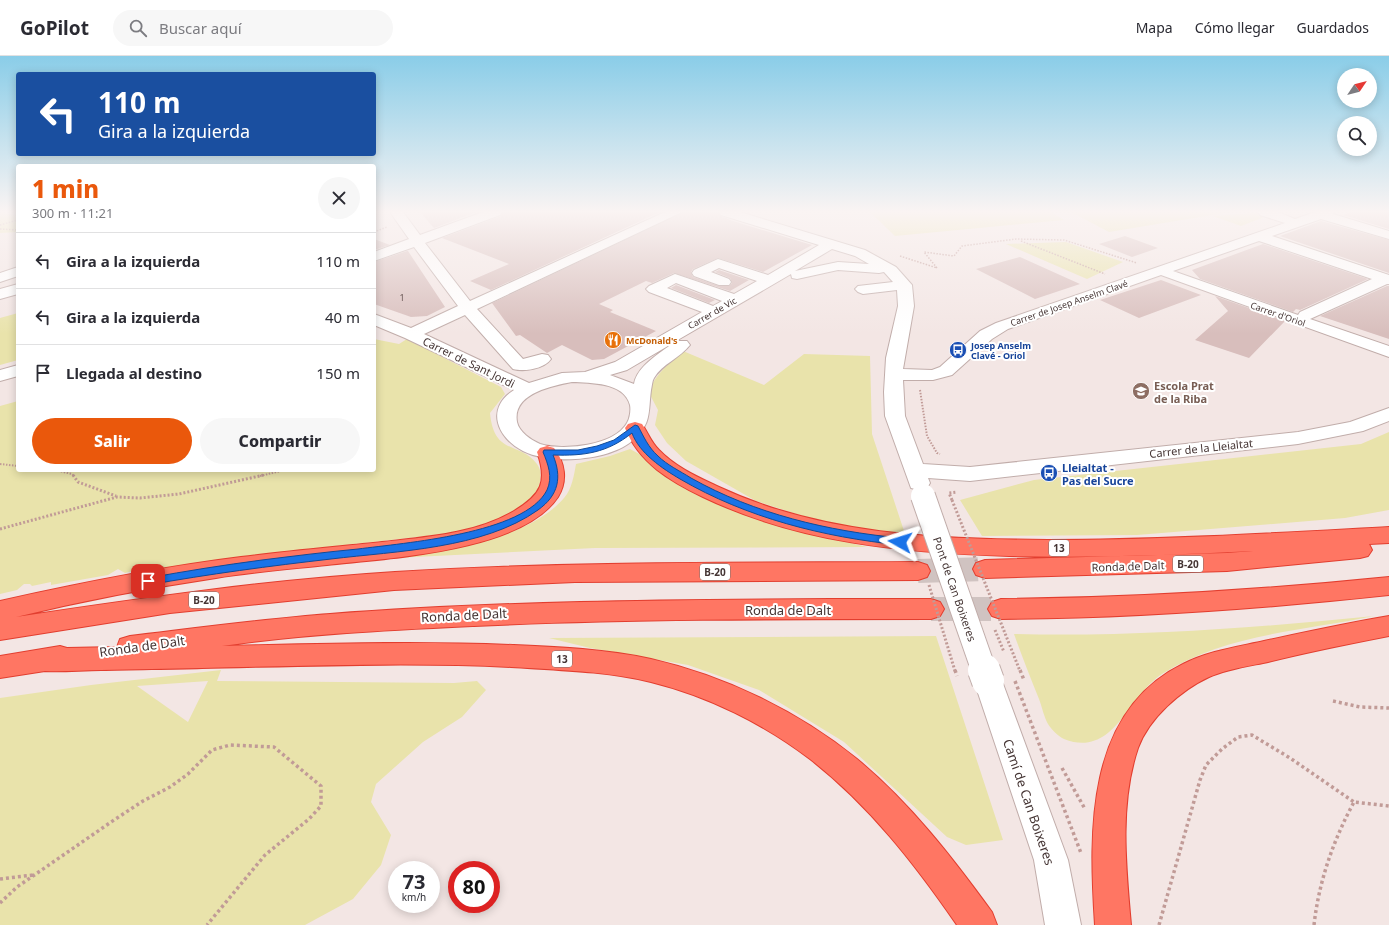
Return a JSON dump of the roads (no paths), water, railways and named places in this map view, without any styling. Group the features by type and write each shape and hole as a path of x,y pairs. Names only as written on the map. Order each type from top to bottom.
{"highway":[{"name":"13","path":"635,428 638,437 655,458 677,474 710,493 769,515 830,532 861,538 913,543 986,547 1084,549 1180,547 1389,535"},
{"path":"0,611 217,569 376,551 470,536 518,518 536,507 544,499 551,490 554,480 554,468 547,452"},
{"name":"Ronda de Dalt","path":"985,569 1227,562 1322,555 1389,546"},
{"name":"Ronda de Dalt","path":"0,630 170,603 394,581 576,572 926,588 570,611 380,619 158,643 0,667"},
{"path":"997,616 1302,595 1389,586"},
{"path":"1113,925 1110,836 1113,790 1121,755 1127,739 1134,726 1157,698 1184,677 1217,662 1389,626"},
{"name":"13","path":"47,660 360,654 460,654 549,658 606,664 650,671 690,682 725,695 761,712 792,730 856,777 920,844 979,925"}],"street":[{"path":"376,256 386,253"},
{"path":"425,253 466,308 494,342 519,365 530,364 542,359"},
{"name":"Carrer de Sant Jordi","path":"412,334 587,253"},
{"name":"Carrer de Vic","path":"590,377 621,366 769,280 824,253"},
{"name":"Carrer de Vic","path":"640,402 644,379 662,358 797,275 828,253"},
{"path":"855,253 872,259 891,270 904,285"},
{"name":"Carrer de Josep Anselm Clavé","path":"895,366 926,375 946,371 986,335 1002,326 1169,271 1216,253"},
{"path":"1307,253 1387,280"},
{"path":"750,291 699,273 718,263 769,280"},
{"name":"Carrer de Vic","path":"797,275 838,266 891,270"},
{"name":"Carrer d'Oriol","path":"1169,271 1389,342"},
{"name":"Carrer d'Oriol","path":"1169,271 1389,352"},
{"path":"0,278 16,272"},
{"path":"715,312 654,289 675,278 735,300"},
{"path":"1306,315 1387,280"},
{"path":"865,286 904,285"},
{"name":"Pont de Can Boixeres","path":"904,285 906,306 895,366 895,416 923,496 996,675"},
{"path":"0,294 16,290"},
{"name":"Carrer de Sant Jordi","path":"376,320 412,334 527,390"},
{"path":"895,366 940,365 955,362"},
{"path":"0,376 16,371"},
{"path":"572,377 607,379 633,392 640,402 640,413 635,428 617,441 599,449 578,453 547,452 524,443 512,434 508,424 507,413 512,403 527,390 553,380 572,377"},
{"path":"0,391 16,387"},
{"name":"Carrer de la Lleialtat","path":"914,470 976,473 1298,438 1349,429 1366,424 1389,414"},
{"name":"Camí de Can Boixeres","path":"996,675 1051,860 1063,925"}],"tunnel":[{"path":"918,571 985,569"},
{"path":"931,609 1001,609"}],"place":[{"name":"McDonald's","path":"613,340"},
{"name":"Josep Anselm Clavé - Oriol","path":"958,350"},
{"name":"Escola Prat de la Riba","path":"1141,391"},
{"name":"Lleialtat - Pas del Sucre","path":"1049,473"}]}
